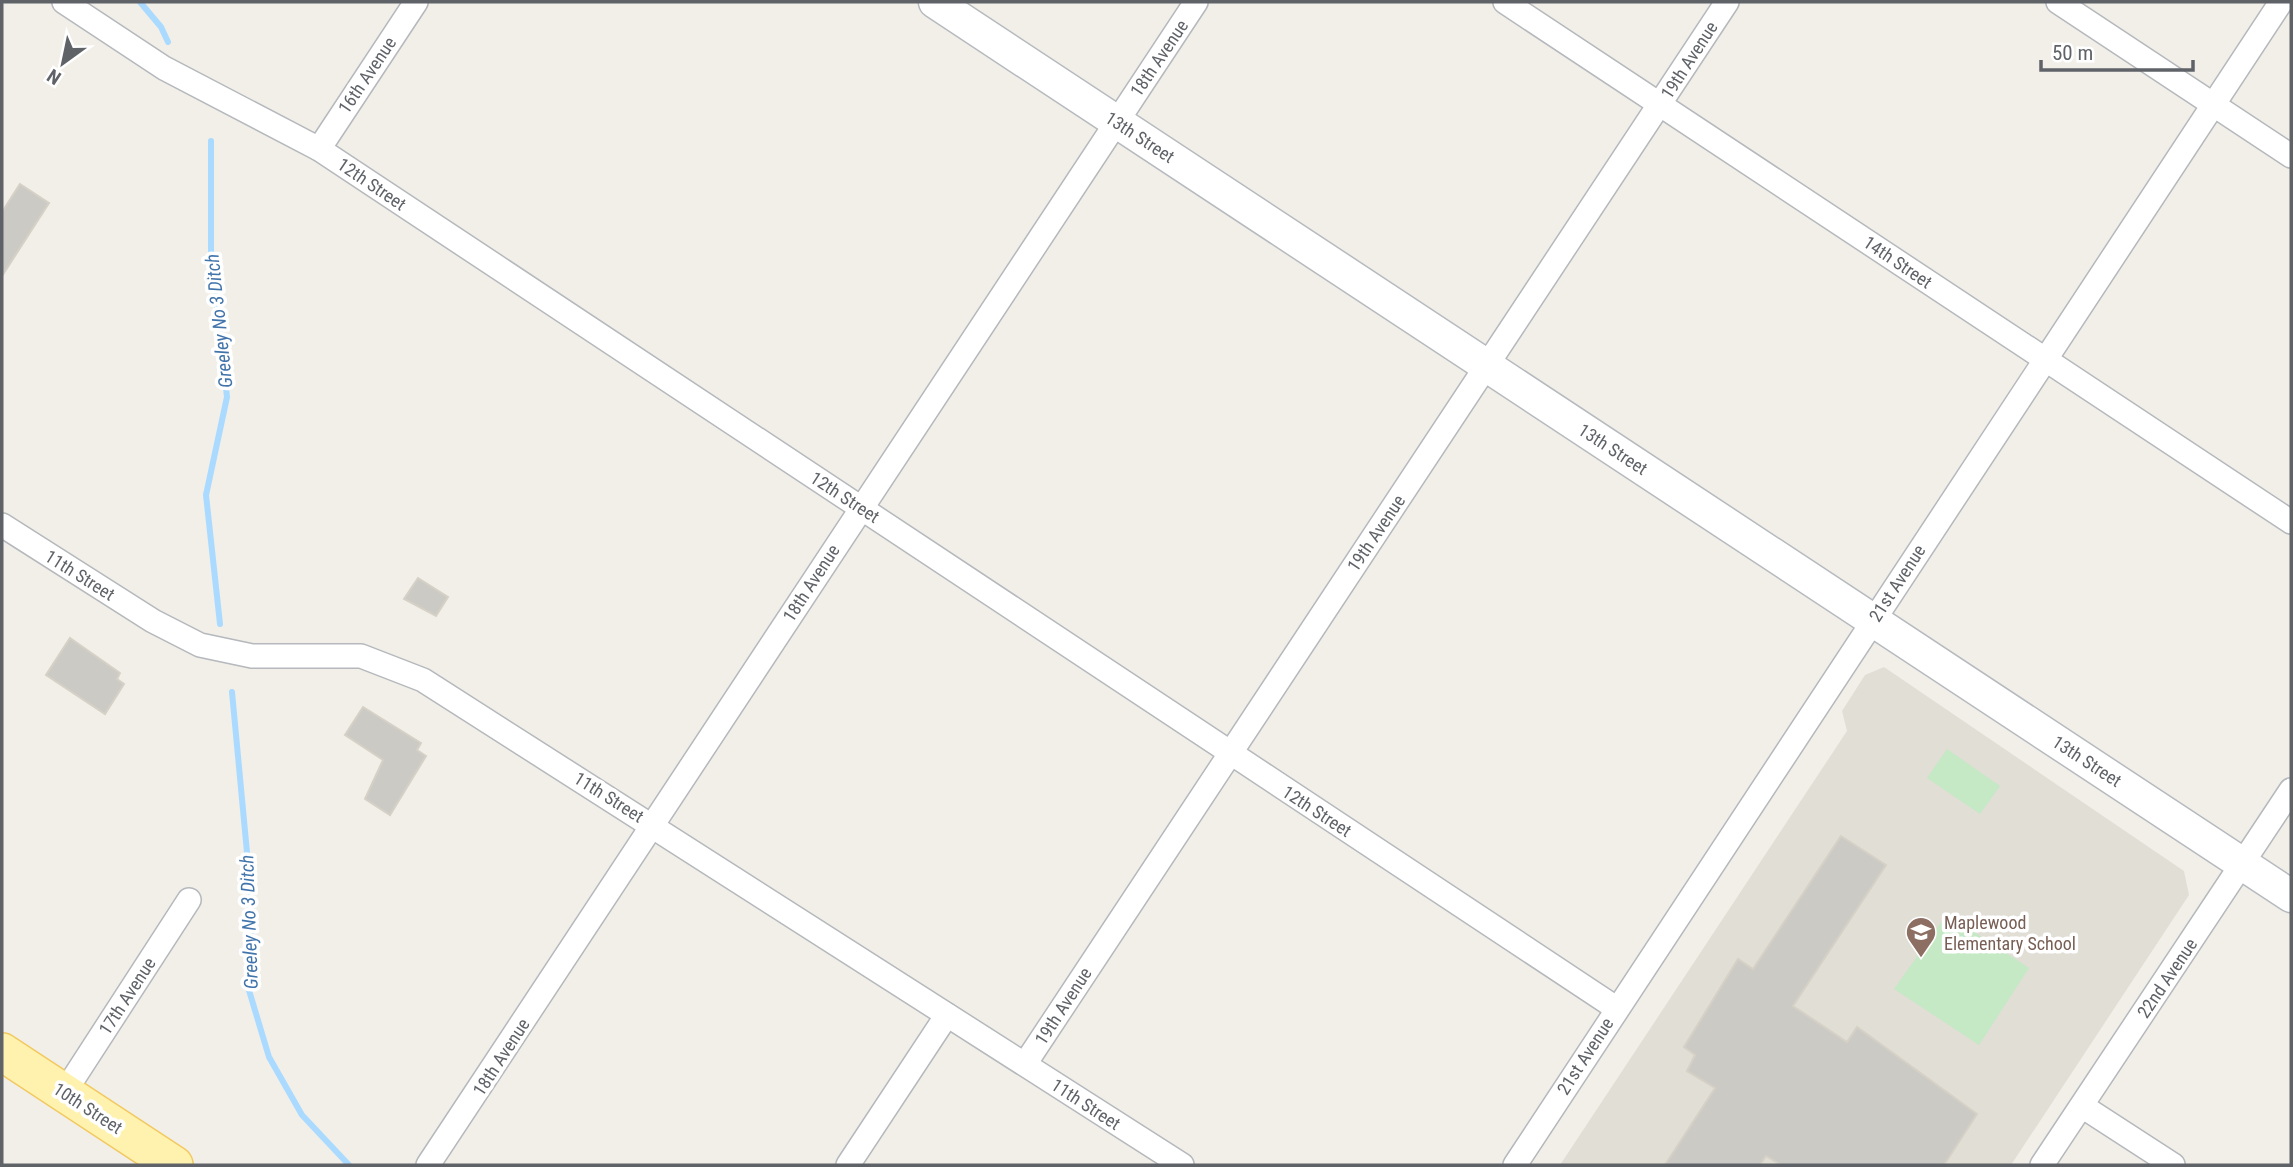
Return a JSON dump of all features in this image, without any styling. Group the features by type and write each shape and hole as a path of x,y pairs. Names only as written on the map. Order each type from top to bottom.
{"main road":[{"name":"10th Street","path":"2,1052 174,1165"}],"street":[{"name":"12th Street","path":"64,2 163,68 319,149 1616,1008"},
{"name":"16th Avenue","path":"319,149 416,2"},
{"name":"13th Street","path":"935,2 2291,896"},
{"name":"18th Avenue","path":"428,1165 1196,2"},
{"name":"14th Street","path":"1505,2 2291,522"},
{"name":"19th Avenue","path":"1025,1064 1727,2"},
{"path":"2058,2 2291,156"},
{"name":"21st Avenue","path":"1515,1165 1616,1008 2046,361 2125,235 2281,2"},
{"name":"11th Street","path":"2,525 153,621 200,645 252,656 361,656 423,680 1182,1165"},
{"name":"22nd Avenue","path":"2042,1165 2291,790"},
{"name":"17th Avenue","path":"64,1093 189,900"},
{"path":"848,1165 947,1015"},
{"path":"2081,1106 2173,1165"}],"shaded area":[{"name":"Maplewood Elementary School","path":"1884,667 2184,871 2189,895 2011,1165 1560,1165 1847,731 1842,711 1865,675"}],"green space":[{"path":"1947,749 2000,786 1980,814 1927,778"},
{"path":"1947,914 2029,968 1979,1045 1894,989"}],"building":[{"path":"20,184 49,203 2,276 2,212"},
{"path":"418,578 448,597 436,616 404,599"},
{"path":"70,638 120,673 117,679 124,684 105,714 46,675"},
{"path":"363,707 421,743 417,750 426,756 390,815 365,799 383,760 345,735"},
{"path":"1841,836 1886,865 1793,1006 1847,1042 1857,1027 1977,1114 1944,1165 1781,1165 1766,1156 1760,1165 1665,1165 1715,1088 1687,1071 1695,1055 1684,1047 1738,959 1753,969"}],"waterway":[{"name":"Greeley No 3 Ditch","path":"140,2 161,27 168,42"},
{"name":"Greeley No 3 Ditch","path":"211,141 211,250 227,397 206,495 220,624"},
{"name":"Greeley No 3 Ditch","path":"232,692 252,906 248,987 269,1057 302,1115 349,1165"}],"place":[{"name":"Maplewood Elementary School","path":"1921,959"}]}
